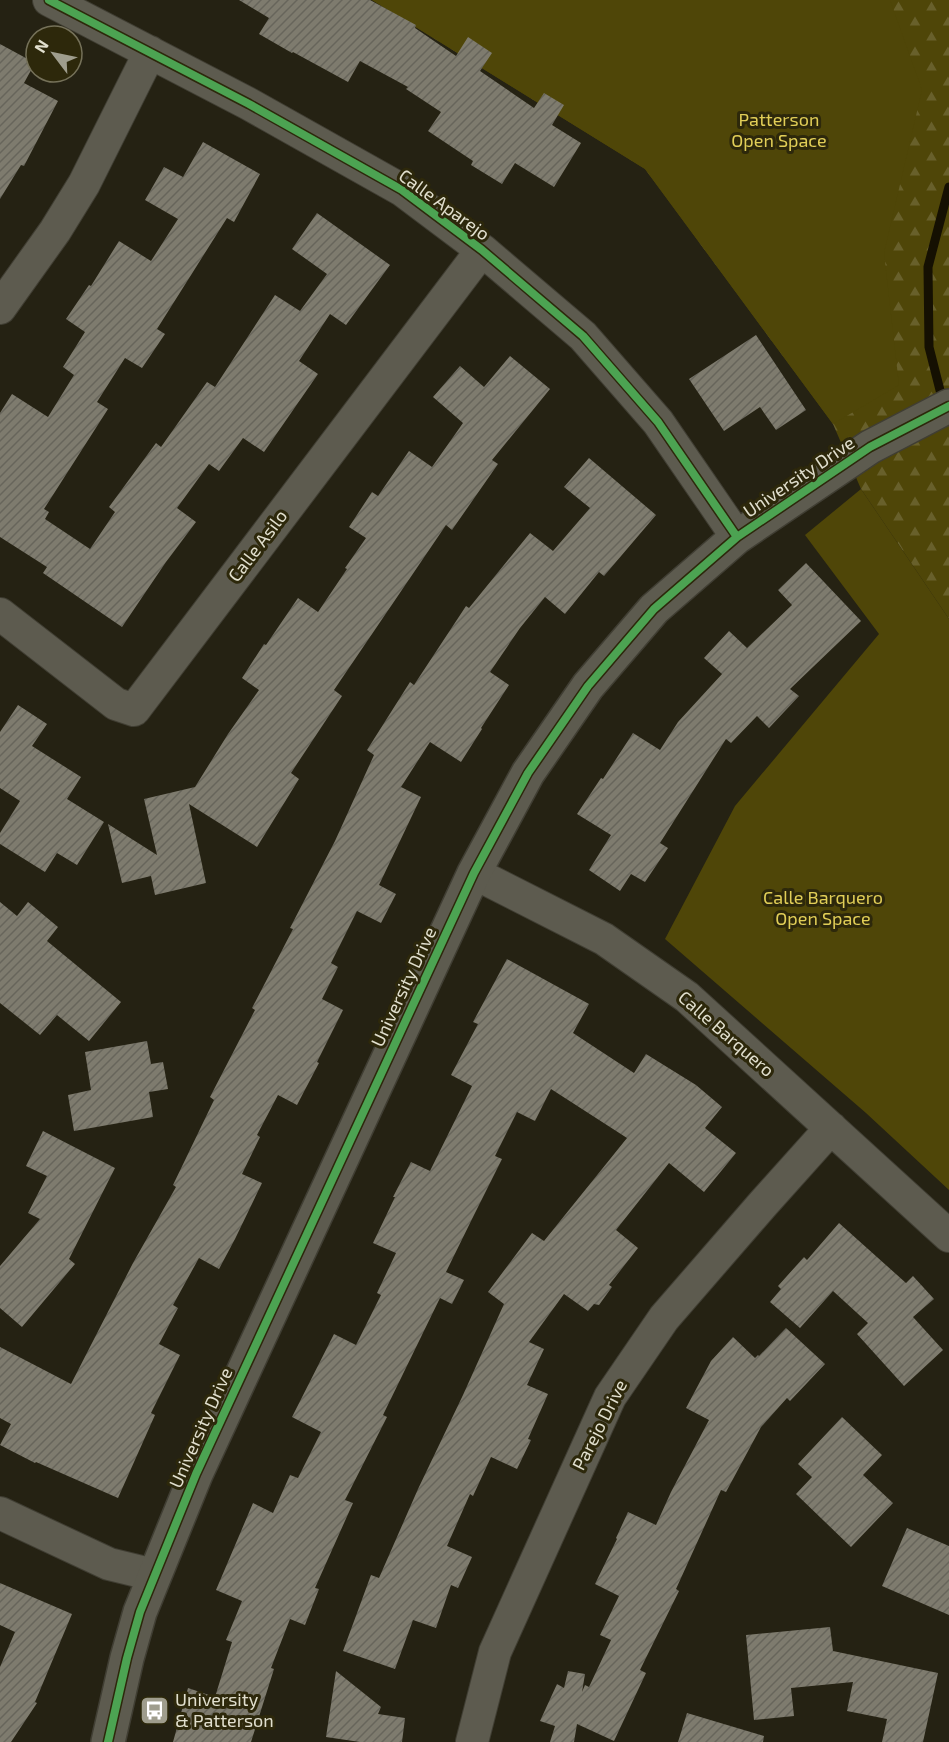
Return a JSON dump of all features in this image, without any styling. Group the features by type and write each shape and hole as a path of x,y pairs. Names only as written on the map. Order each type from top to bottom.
{"street":[{"name":"Calle Aparejo","path":"49,0 249,104 402,190 482,250 583,336 658,422 737,537"},
{"path":"0,308 55,231 84,184 150,52"},
{"name":"Calle Asilo","path":"0,614 116,704 134,710 482,250"},
{"name":"University Drive","path":"108,1742 127,1658 141,1612 196,1474 474,873 528,773 588,686 654,609 737,537 870,447 949,406"},
{"name":"Calle Barquero","path":"474,873 604,939 687,997 949,1236"},
{"name":"Parejo Drive","path":"472,1742 495,1652 610,1397 664,1318 831,1128"},
{"path":"0,1514 109,1564 154,1575"}],"green space":[{"name":"Patterson Open Space","path":"372,0 949,0 949,619 861,489 833,424 645,169"},
{"name":"Patterson Open Space","path":"372,0 890,0 922,90 884,253 899,385 833,424 645,169"},
{"name":"Calle Barquero Open Space","path":"861,489 949,619 949,1190 866,1113 665,939 735,806 879,634 805,535"}],"building":[{"path":"239,0 370,0 416,25 415,28 456,56 468,37 492,53 480,71 534,108 544,93 564,105 552,125 581,143 554,187 515,163 502,184 471,165 473,161 428,131 441,112 406,89 408,87 360,61 348,82 259,34 269,18"},
{"path":"0,44 24,57 24,84 58,101 24,166 21,165 0,199"},
{"path":"203,142 260,174 234,222 227,218 157,329 165,334 142,368 125,358 97,402 108,409 44,509 49,512 45,519 90,549 115,512 109,507 156,443 161,447 207,382 215,387 275,295 300,311 327,274 292,249 317,213 390,265 346,325 330,314 299,361 318,374 264,452 243,438 219,471 209,464 177,508 196,522 122,627 43,573 47,567 0,537 0,413 12,394 48,417 74,375 63,367 85,332 66,319 89,285 91,286 119,241 151,261 178,219 145,200 164,167 183,177"},
{"path":"756,335 806,410 776,430 760,407 724,431 689,379"},
{"path":"510,356 550,389 492,460 498,464 452,530 446,525 334,690 342,696 291,773 299,779 257,847 189,804 206,883 155,895 151,876 122,883 108,824 157,855 144,799 195,787 259,690 242,678 264,644 266,645 298,598 318,612 366,538 349,527 372,492 378,496 409,451 432,467 463,423 433,397 460,366 484,387"},
{"path":"589,458 656,515 604,576 599,572 565,614 545,597 520,628 490,672 509,685 461,762 430,742 401,787 421,797 379,885 396,894 381,923 357,911 331,963 338,967 322,999 343,1010 317,1062 319,1063 297,1105 278,1095 257,1135 260,1137 242,1174 262,1183 219,1269 199,1258 173,1305 178,1308 159,1344 180,1355 151,1413 155,1415 118,1498 35,1463 0,1445 11,1424 0,1418 0,1347 71,1384 133,1263 176,1187 173,1185 214,1100 210,1097 255,1010 252,1008 293,929 290,928 335,841 374,755 367,750 410,682 414,685 466,606 469,608 530,533 553,551 590,508 564,487"},
{"path":"806,563 861,621 790,689 799,696 769,728 757,716 731,743 726,739 660,843 668,848 645,882 631,874 620,891 589,870 611,835 577,814 633,733 660,750 678,722 722,674 704,658 729,631 747,648 792,605 778,590"},
{"path":"18,705 47,724 32,746 81,777 67,799 104,822 77,865 57,853 45,872 0,844 0,833 20,801 0,788 0,732"},
{"path":"0,902 17,916 28,902 58,927 47,941 121,1002 89,1041 57,1015 40,1035 0,1003"},
{"path":"507,959 589,1004 573,1033 634,1073 646,1054 696,1085 722,1107 705,1128 736,1153 704,1192 669,1163 616,1230 638,1248 609,1285 612,1287 599,1305 594,1304 588,1311 564,1294 529,1342 544,1349 527,1385 548,1394 528,1439 531,1440 517,1469 491,1457 473,1496 470,1494 447,1546 472,1557 458,1588 451,1585 436,1628 413,1620 395,1669 343,1651 371,1575 379,1578 504,1304 488,1292 532,1233 544,1241 627,1138 551,1089 535,1121 517,1112 495,1156 502,1159 446,1272 464,1280 452,1304 440,1298 383,1415 387,1417 345,1500 353,1503 315,1588 319,1589 305,1625 290,1619 271,1668 274,1669 251,1742 173,1742 188,1688 215,1697 232,1642 226,1640 242,1601 216,1590 253,1503 273,1513 290,1475 298,1478 321,1432 292,1417 334,1334 356,1345 381,1295 377,1293 396,1253 373,1243 411,1162 430,1171 472,1086 451,1075 478,1024 473,1022"},
{"path":"147,1041 151,1064 163,1062 168,1089 149,1092 153,1117 74,1131 68,1095 91,1090 85,1052"},
{"path":"43,1131 115,1168 69,1259 75,1264 22,1327 0,1308 0,1266 40,1219 28,1213 47,1176 26,1166"},
{"path":"839,1223 906,1283 913,1276 934,1299 913,1317 943,1350 904,1386 857,1334 868,1323 833,1291 800,1328 770,1302 781,1289 778,1286 804,1257 807,1260"},
{"path":"786,1328 825,1364 790,1401 787,1398 761,1427 726,1492 721,1490 676,1589 679,1591 640,1670 646,1673 614,1741 577,1724 574,1742 550,1742 555,1726 540,1721 557,1684 564,1688 568,1671 585,1674 582,1692 585,1685 589,1687 611,1640 600,1635 619,1596 595,1584 628,1512 656,1525 709,1420 686,1408 711,1361 733,1337 755,1358"},
{"path":"842,1417 882,1455 863,1475 893,1503 851,1547 796,1494 812,1477 798,1464"},
{"path":"907,1528 949,1546 949,1615 882,1586"},
{"path":"0,1583 72,1614 35,1702 37,1703 11,1742 0,1742 0,1667 15,1632 0,1625"},
{"path":"830,1627 833,1651 938,1673 923,1742 882,1742 887,1719 847,1711 853,1682 791,1688 794,1716 754,1720 746,1635"},
{"path":"336,1671 381,1707 378,1714 405,1718 402,1742 360,1742 326,1737"},
{"path":"687,1713 764,1736 763,1742 678,1742"}],"waterway":[{"path":"943,402 929,347 928,267 949,187"}],"cycle path":[{"path":"49,0 249,104 402,190 482,250 583,336 658,422 737,537"},
{"path":"108,1742 140,1612 196,1474 474,873 528,773 588,686 654,609 737,537 870,447 949,406"}],"place":[{"name":"University & Patterson","path":"154,1710"}]}
